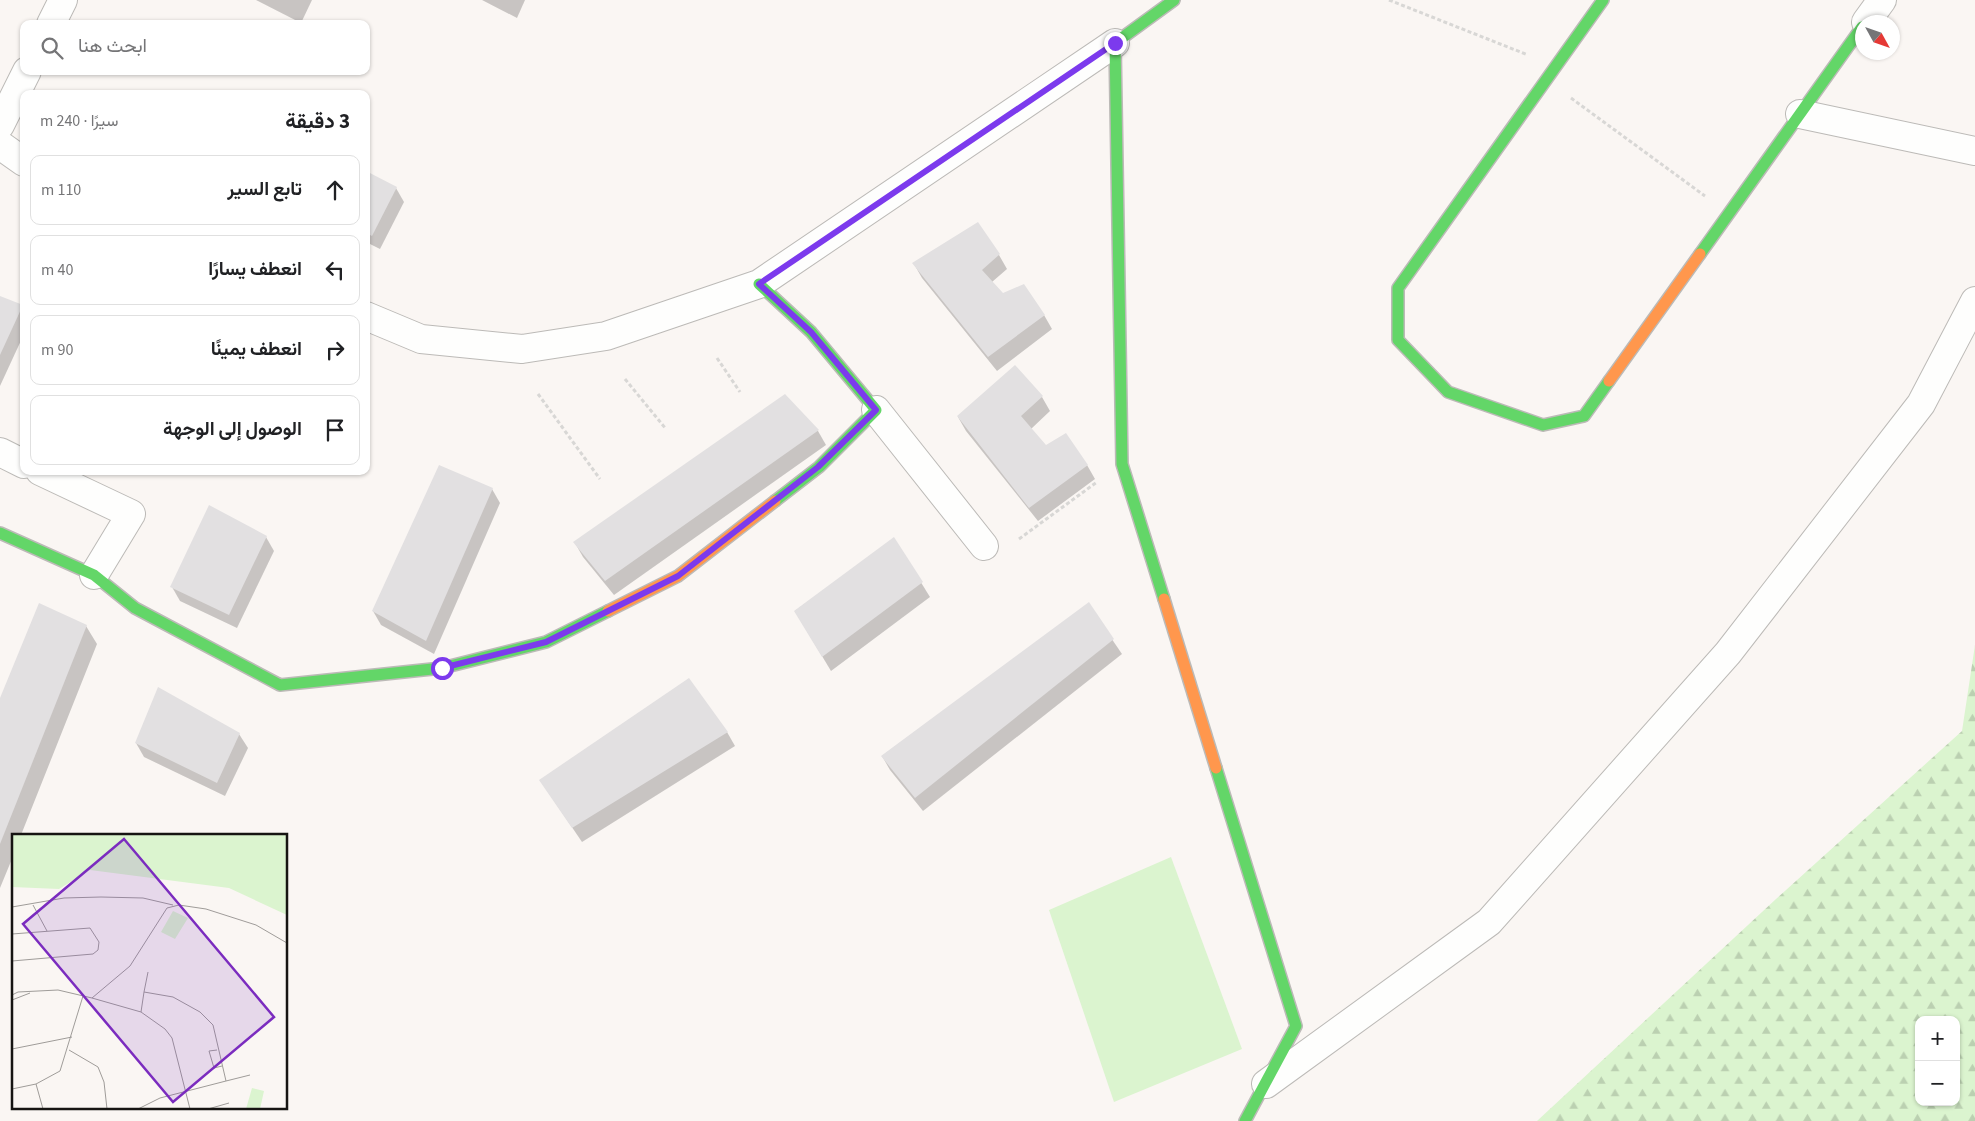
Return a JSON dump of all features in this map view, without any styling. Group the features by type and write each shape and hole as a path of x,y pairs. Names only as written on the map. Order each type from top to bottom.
{"street":[{"path":"53,20 63,0"},
{"path":"370,318 421,339 522,349 606,336 759,284 1115,43 1174,0"},
{"path":"1603,0 1398,288 1398,340 1448,392 1543,425 1584,416 1855,37"},
{"path":"1871,15 1882,0"},
{"path":"1115,43 1122,464 1296,1026 1245,1121"},
{"path":"0,125 25,75"},
{"path":"1800,114 1975,151"},
{"path":"0,145 20,159"},
{"path":"759,284 811,332 876,410 984,546"},
{"path":"1266,1084 1489,922 1734,645 1921,404 1975,301"},
{"path":"0,533 94,575 135,608 280,685 442,668 546,642 678,576 818,467 876,410"},
{"path":"0,452 20,462"},
{"path":"48,475 131,514 94,575"}],"path":[{"path":"1389,0 1556,66"},
{"path":"1546,80 1729,214"},
{"path":"717,358 740,392"},
{"path":"625,379 666,428"},
{"path":"538,394 600,479"},
{"path":"1019,539 1122,464"}],"green space":[{"path":"1975,645 1975,1121 1537,1121 1776,899 1962,731"},
{"path":"1171,857 1242,1049 1114,1102 1049,910"}],"building":[{"path":"370,173 397,187 372,236 370,235"},
{"path":"978,222 1000,254 982,270 1003,293 1024,284 1045,315 988,357 912,263"},
{"path":"0,296 20,304 20,312 0,355"},
{"path":"1015,365 1043,396 1021,416 1046,445 1066,433 1088,465 1029,508 957,416"},
{"path":"785,394 819,430 605,581 573,542"},
{"path":"439,465 493,488 426,641 372,611"},
{"path":"209,505 267,536 229,615 170,587"},
{"path":"894,537 923,582 822,657 794,611"},
{"path":"1089,602 1114,639 915,798 881,756"},
{"path":"39,603 87,625 0,844 0,698"},
{"path":"689,678 728,732 572,828 539,780"},
{"path":"158,687 240,733 217,783 135,743"}],"traffic: fast":[{"path":"1164,599 1122,464 1115,43 1174,0"},
{"path":"1603,0 1398,288 1398,340 1448,392 1543,425 1584,416 1609,381"},
{"path":"1700,254 1855,37"},
{"path":"759,284 811,332 876,410 819,467 775,501"},
{"path":"0,533 94,575 135,608 280,685 442,668 546,642 608,611"},
{"path":"1216,768 1296,1026 1245,1121"}],"traffic: slow":[{"path":"1609,381 1700,254"},
{"path":"608,611 678,576 775,501"},
{"path":"1164,599 1216,768"}],"route":[{"path":"442,668 546,642 678,576 818,467 876,410 811,332 759,284 1115,43"}]}
